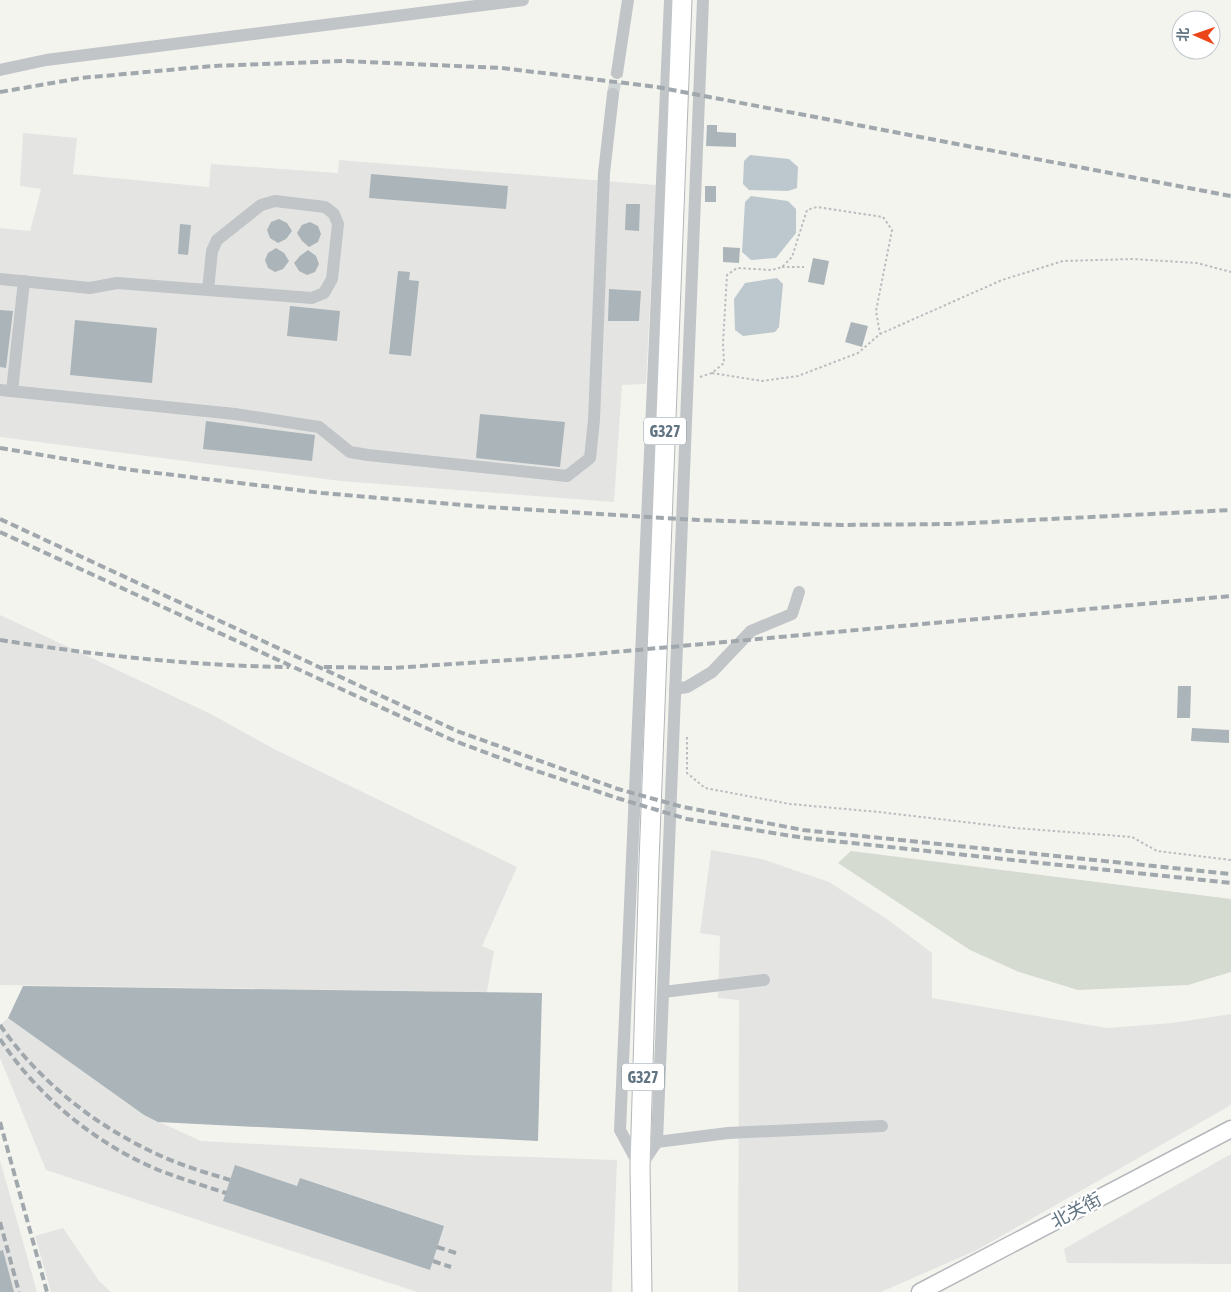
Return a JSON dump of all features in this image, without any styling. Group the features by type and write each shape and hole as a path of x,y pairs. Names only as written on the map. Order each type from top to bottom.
{"highway":[{"name":"G327","path":"642,1292 640,1167 649,862 682,0"}],"main road":[{"name":"北关街","path":"920,1292 1231,1129"}],"street":[{"path":"0,70 46,60 523,0"},
{"path":"617,73 628,0"},
{"path":"670,0 620,1130 640,1167 657,1142 703,0"},
{"path":"24,281 6,391 235,414 319,427 350,452 567,476 590,458 594,420 604,173 613,94"},
{"path":"0,279 90,288 117,283 208,290 312,298 324,293 332,278 338,224 334,214 325,207 275,201 261,205 218,240 212,251 208,290"},
{"path":"675,689 687,687 712,672 751,631 792,614 798,592"},
{"path":"663,992 764,980"},
{"path":"657,1142 728,1133 882,1126"}],"path":[{"path":"782,267 792,257 807,210 817,207 883,217 892,230 876,311 880,334"},
{"path":"712,373 762,381 798,376 858,353 880,334 1002,280 1063,261 1133,259 1197,264 1231,272"},
{"path":"688,380 712,373 724,363 723,343 727,275 737,268 772,270 782,267 804,268"},
{"path":"687,735 687,773 705,788 790,804 1015,828 1132,837 1157,851 1231,860"}],"shaded area":[{"path":"23,133 77,138 73,174 209,187 211,164 338,173 339,160 656,185 646,384 622,385 614,502 340,481 0,437 0,228 30,231 41,189 20,186"},
{"path":"750,155 789,159 798,167 797,188 788,191 749,190 743,184 744,161"},
{"path":"751,196 788,201 796,209 796,233 776,258 751,260 742,252 745,202"},
{"path":"777,278 783,284 779,327 775,332 743,336 735,330 734,299 745,283"},
{"path":"0,615 211,714 274,749 517,867 482,946 494,951 487,992 0,985"},
{"path":"711,850 762,859 829,882 887,919 932,953 932,998 1107,1028 1172,1023 1231,1014 1231,1105 977,1250 881,1292 738,1292 739,1000 718,998 720,936 700,933"},
{"path":"851,851 1231,899 1231,972 1188,985 1078,990 1019,972 970,950 838,863"},
{"path":"8,1018 144,1115 201,1141 468,1155 617,1160 612,1292 417,1292 46,1170 0,1058 0,1025"},
{"path":"1231,1154 1231,1264 1067,1263 1064,1249"},
{"path":"0,1160 37,1292 0,1292"},
{"path":"63,1228 99,1281 111,1292 51,1292 35,1236"}],"building":[{"path":"707,125 717,125 717,132 736,133 736,147 706,146"},
{"path":"371,174 508,186 506,209 369,198"},
{"path":"705,186 716,186 716,202 705,202"},
{"path":"626,204 640,204 639,231 625,230"},
{"path":"279,219 287,223 292,231 286,239 278,243 270,238 267,230 271,222"},
{"path":"310,222 318,226 321,234 318,242 309,247 297,233 302,225"},
{"path":"180,224 191,225 188,255 178,254"},
{"path":"723,247 740,248 739,263 723,262"},
{"path":"276,248 284,253 289,261 283,269 275,272 268,268 265,260 268,253"},
{"path":"308,250 316,256 319,264 315,272 307,275 299,271 294,263"},
{"path":"813,258 829,261 824,285 808,282"},
{"path":"398,271 410,272 409,280 419,281 411,356 389,354"},
{"path":"609,289 641,291 639,321 608,321"},
{"path":"290,306 340,311 337,341 287,336"},
{"path":"0,310 13,311 6,368 0,367"},
{"path":"75,320 157,328 152,383 70,375"},
{"path":"851,322 868,326 862,347 845,342"},
{"path":"480,414 565,422 560,467 476,458"},
{"path":"206,421 315,435 312,461 203,449"},
{"path":"1178,686 1191,686 1190,718 1177,718"},
{"path":"1192,728 1229,730 1229,743 1191,741"},
{"path":"23,986 542,993 538,1141 158,1122 144,1115 8,1018"},
{"path":"235,1165 297,1186 300,1178 444,1226 430,1270 223,1201"},
{"path":"3,1250 14,1292 0,1292 0,1251"}],"tunnel":[{"path":"613,94 617,73"}],"railway":[{"path":"0,92 81,78 212,66 344,61 502,68 657,87 1231,196"},
{"path":"0,448 132,470 322,493 486,507 698,520 841,525 951,524 1231,510"},
{"path":"0,519 457,731 618,789 683,807 803,830 1231,874"},
{"path":"0,532 452,740 617,798 687,819 804,838 1231,883"},
{"path":"324,667 392,668 571,656 1231,596"},
{"path":"0,640 144,659 289,667"},
{"path":"0,1025 33,1066 92,1117 161,1156 230,1180"},
{"path":"0,1039 15,1060 51,1099 71,1117 114,1148 161,1171 226,1193"},
{"path":"0,1122 47,1292"},
{"path":"0,1222 19,1292"},
{"path":"437,1247 456,1253"},
{"path":"433,1261 451,1267"}]}
